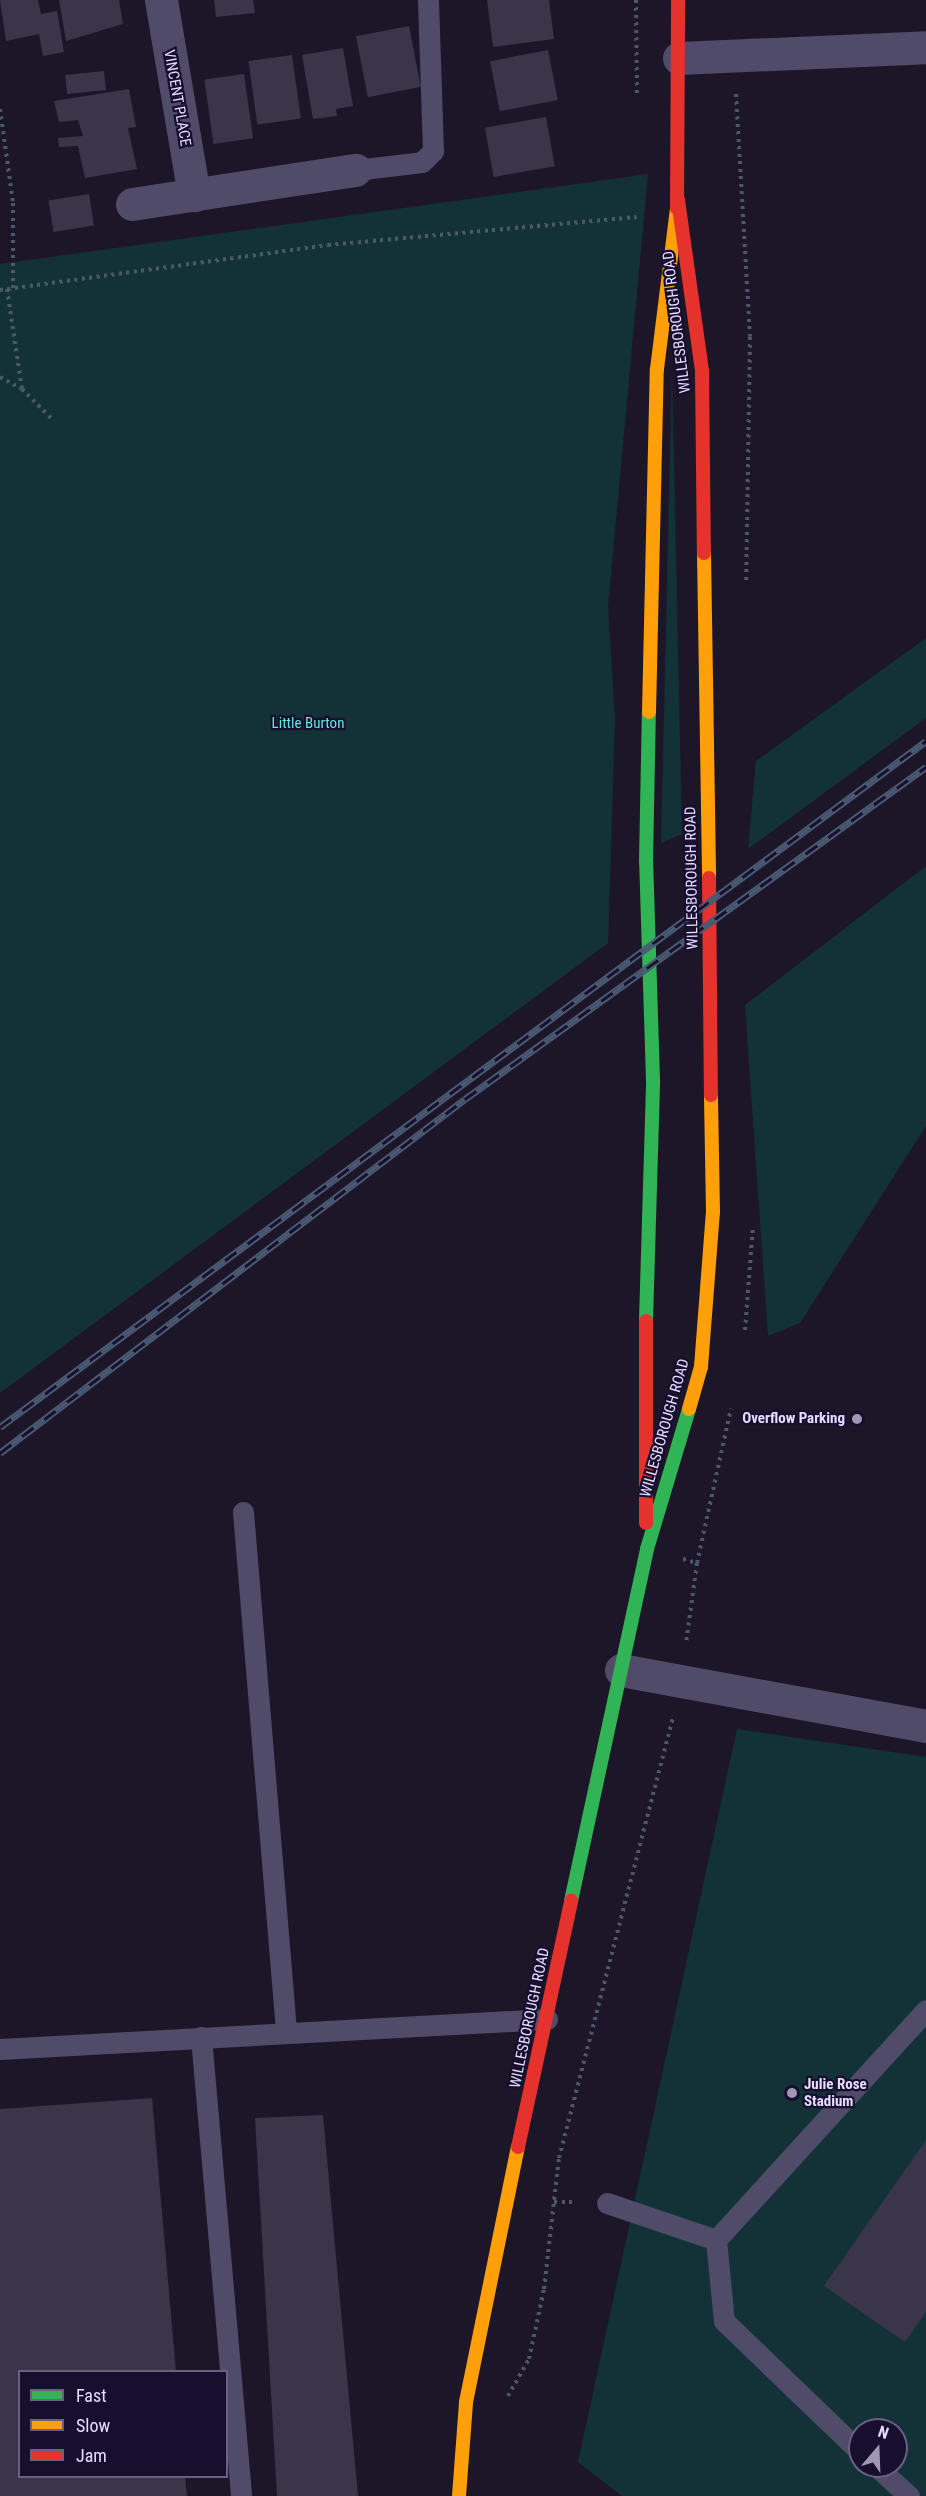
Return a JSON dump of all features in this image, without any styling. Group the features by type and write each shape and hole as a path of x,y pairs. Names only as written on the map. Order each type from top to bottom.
{"main road":[{"name":"WILLESBOROUGH ROAD","path":"647,1549 642,1440 653,1080 646,862 657,369 678,200 678,0"},
{"name":"WILLESBOROUGH ROAD","path":"462,2495 466,2402 547,2019 647,1549 701,1367 713,1212 702,371 678,200"}],"street":[{"name":"VINCENT PLACE","path":"161,0 195,195"},
{"path":"679,58 734,59 926,47"},
{"path":"132,204 355,170"},
{"path":"621,1670 926,1726"}],"lane":[{"path":"355,170 422,162 433,151 428,0"},
{"path":"243,1512 286,2031"},
{"path":"848,2441 763,2365 724,2321 716,2240 926,2010"},
{"path":"0,2049 286,2031 547,2019"},
{"path":"201,2037 241,2496"},
{"path":"607,2203 716,2240"},
{"path":"889,2478 909,2496"}],"path":[{"path":"734,59 750,337 746,585"},
{"path":"0,109 13,202 10,288 22,389"},
{"path":"0,290 327,245 637,217"},
{"path":"0,377 22,389 54,421"},
{"path":"504,2403 529,2359 544,2289 559,2158 681,1682 697,1563 647,1549"}],"green space":[{"name":"Little Burton","path":"648,174 608,606 615,720 608,943 0,1393 0,264"},
{"path":"672,371 682,834 661,843"},
{"path":"926,638 926,718 748,849 756,761"},
{"path":"926,866 926,1126 800,1323 768,1336 745,1005"},
{"name":"Julie Rose Stadium","path":"737,1729 926,1757 926,2496 622,2496 578,2462"}],"building":[{"path":"0,0 38,0 41,14 57,11 64,52 43,56 39,34 6,41"},
{"path":"59,0 119,0 123,24 66,41"},
{"path":"214,0 253,0 255,13 216,17"},
{"path":"487,0 549,0 554,39 493,47"},
{"path":"409,26 421,87 368,97 356,36"},
{"path":"343,48 353,106 336,109 337,116 313,119 302,55"},
{"path":"548,50 558,100 500,111 490,61"},
{"path":"292,55 301,118 257,125 248,61"},
{"path":"104,71 106,90 67,94 65,75"},
{"path":"244,74 253,138 213,144 204,80"},
{"path":"129,89 136,127 128,128 137,169 85,178 78,146 59,147 58,138 83,136 78,120 59,122 54,101"},
{"path":"546,117 555,166 494,177 485,128"},
{"path":"89,194 94,226 54,232 49,200"},
{"path":"152,2098 176,2370 18,2370 18,2478 185,2478 187,2496 0,2496 0,2109"},
{"path":"323,2115 358,2496 277,2496 255,2118"},
{"path":"926,2140 926,2312 905,2342 824,2286"}],"railway":[{"path":"0,1427 926,741"},
{"path":"0,1453 465,1099 926,767"}],"traffic: fast":[{"path":"646,1321 653,1080 646,862 649,712"},
{"path":"571,1901 647,1549 689,1409"}],"traffic: slow":[{"path":"649,712 657,369 677,208"},
{"path":"704,553 709,878"},
{"path":"689,1409 701,1367 713,1212 711,1095"},
{"path":"459,2496 466,2402 518,2147"}],"traffic: jam":[{"path":"677,208 678,0"},
{"path":"678,200 702,371 704,553"},
{"path":"709,878 711,1095"},
{"path":"646,1321 646,1523"},
{"path":"518,2147 571,1901"}],"place":[{"name":"Overflow Parking","path":"857,1419"},
{"name":"Julie Rose Stadium","path":"792,2093"}]}
